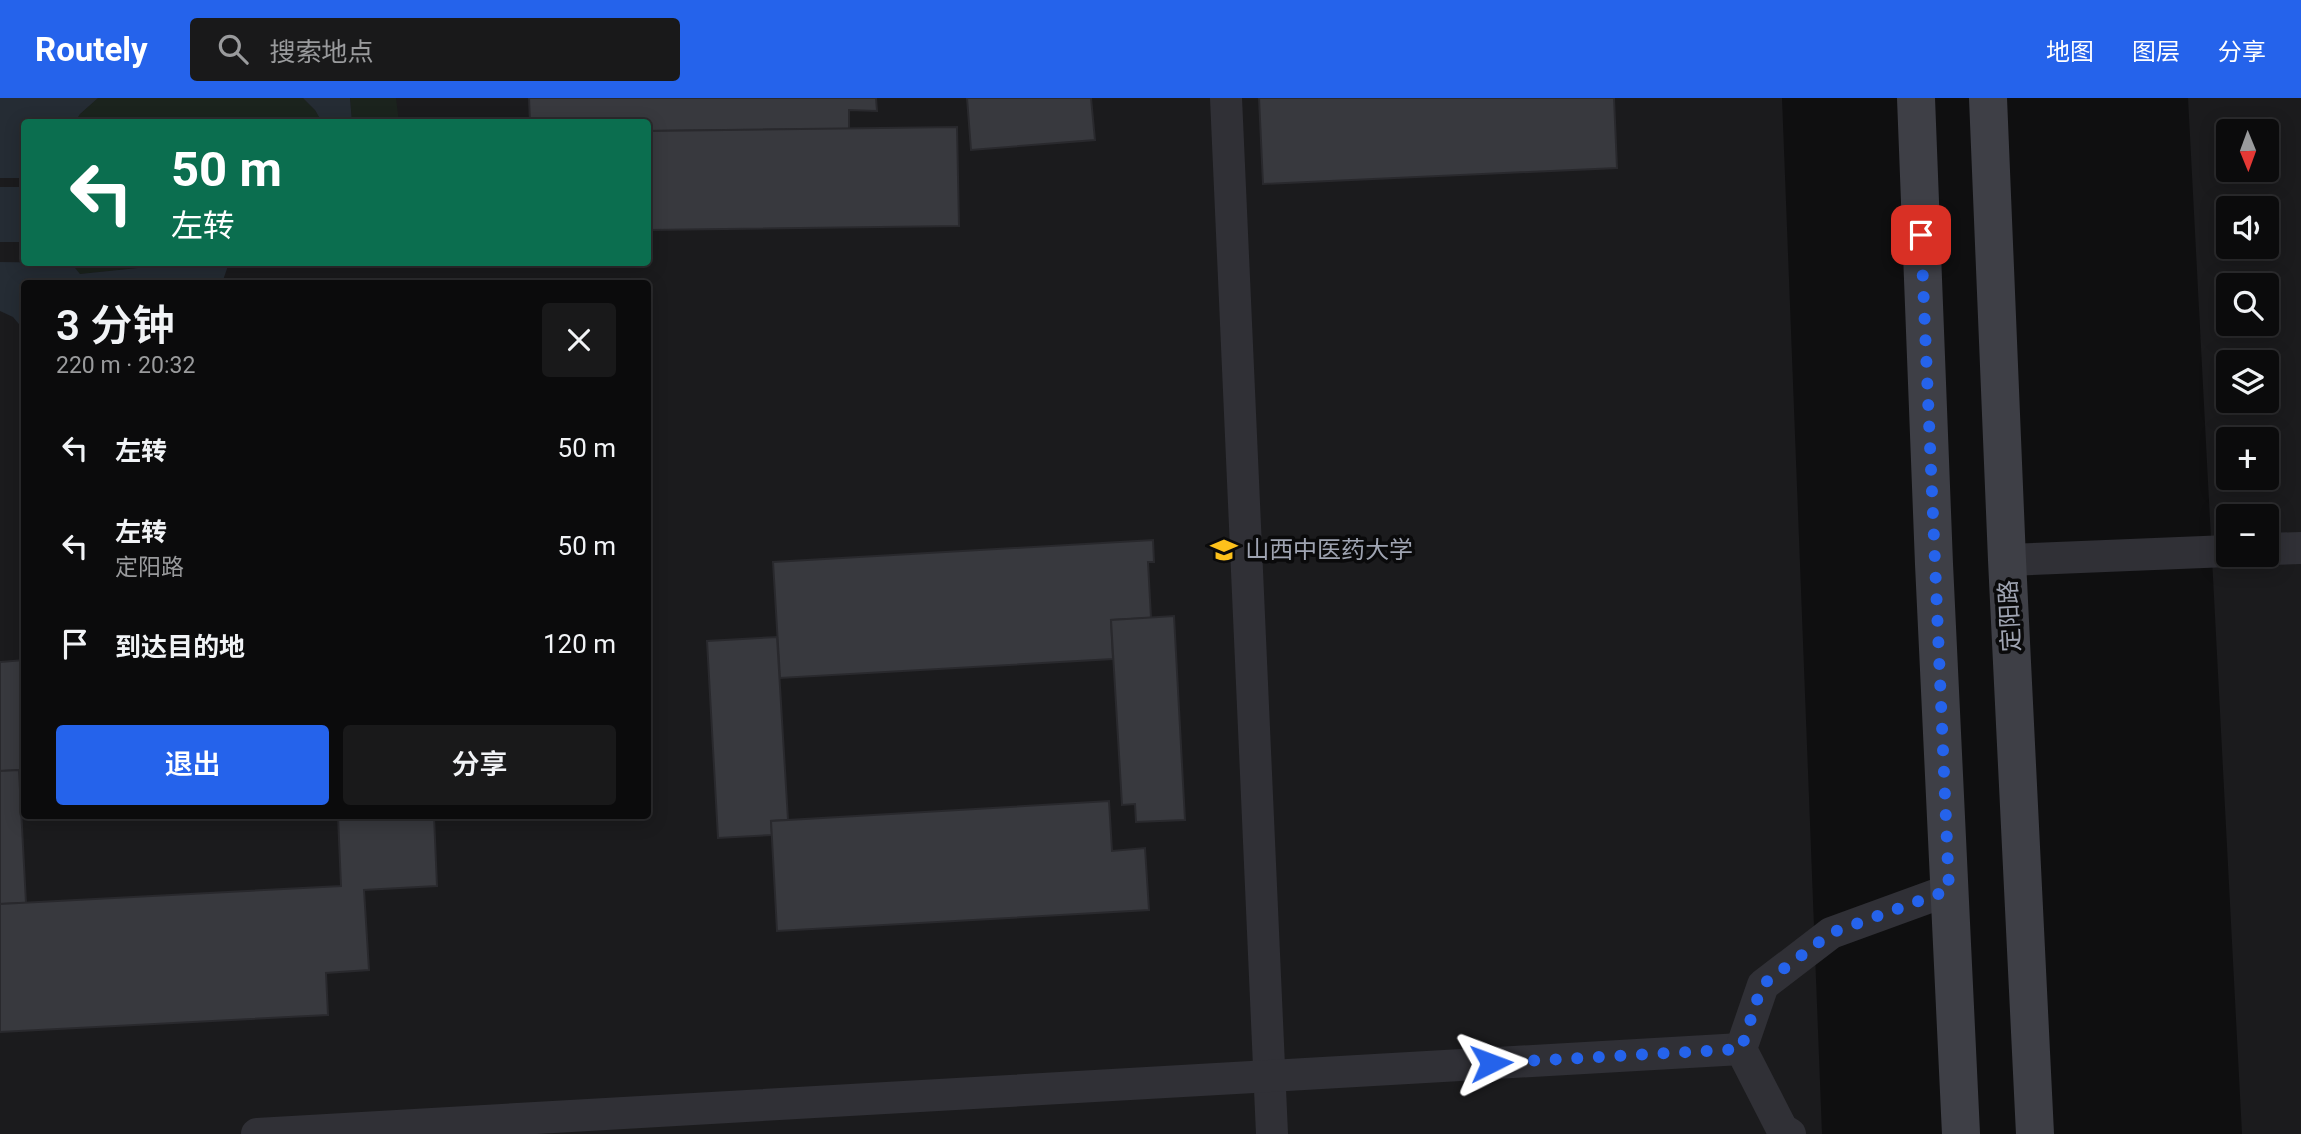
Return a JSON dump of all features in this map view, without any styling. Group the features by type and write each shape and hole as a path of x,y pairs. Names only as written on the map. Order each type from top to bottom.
{"main road":[{"path":"1916,98 1961,1134"},
{"name":"定阳路","path":"1988,98 2035,1134"}],"street":[{"path":"1226,98 1272,1134"},
{"path":"2279,549 2301,548"},
{"path":"2007,560 2216,551"},
{"path":"1790,1134 1782,1129 1741,1049 1762,985 1831,933 1949,890"},
{"path":"257,1134 1741,1049"}],"shaded area":[{"name":"山西中医药大学","path":"0,98 1782,98 1822,1134 0,1134"},
{"path":"0,98 98,98 77,119 21,119 21,178 0,178"},
{"path":"98,98 303,98 320,119 77,119"},
{"path":"303,98 350,98 352,119 320,119"},
{"path":"350,98 396,98 399,119 352,119"},
{"path":"2188,98 2301,98 2301,1134 2242,1134"},
{"path":"0,187 21,187 21,242 0,242"},
{"path":"0,262 21,262 21,266 73,266 80,274 149,266 228,266 223,280 21,280 21,326 13,317 0,311"},
{"path":"73,266 149,266 147,267 80,274"}],"building":[{"path":"529,98 876,98 877,111 849,110 849,129 651,131 651,119 530,119"},
{"path":"967,98 1091,98 1095,140 971,150"},
{"path":"1259,98 1614,98 1617,168 1263,184"},
{"path":"957,127 959,226 651,230 651,131"},
{"path":"1153,540 1154,562 1148,562 1151,618 1111,620 1113,659 780,678 773,562"},
{"path":"1174,616 1185,820 1136,822 1135,804 1122,805 1111,620"},
{"path":"777,637 788,820 771,821 772,835 718,838 707,641"},
{"path":"21,660 21,770 0,771 0,662"},
{"path":"19,770 26,903 0,904 0,771"},
{"path":"1109,801 1112,851 1145,848 1149,910 777,931 771,821"},
{"path":"338,819 434,819 437,886 364,890 369,970 326,973 328,1015 0,1032 0,904 341,886"}],"place":[{"name":"山西中医药大学","path":"1224,550"}],"route":[{"path":"1491,1063 1741,1049 1762,985 1831,933 1949,890 1921,235"}]}
